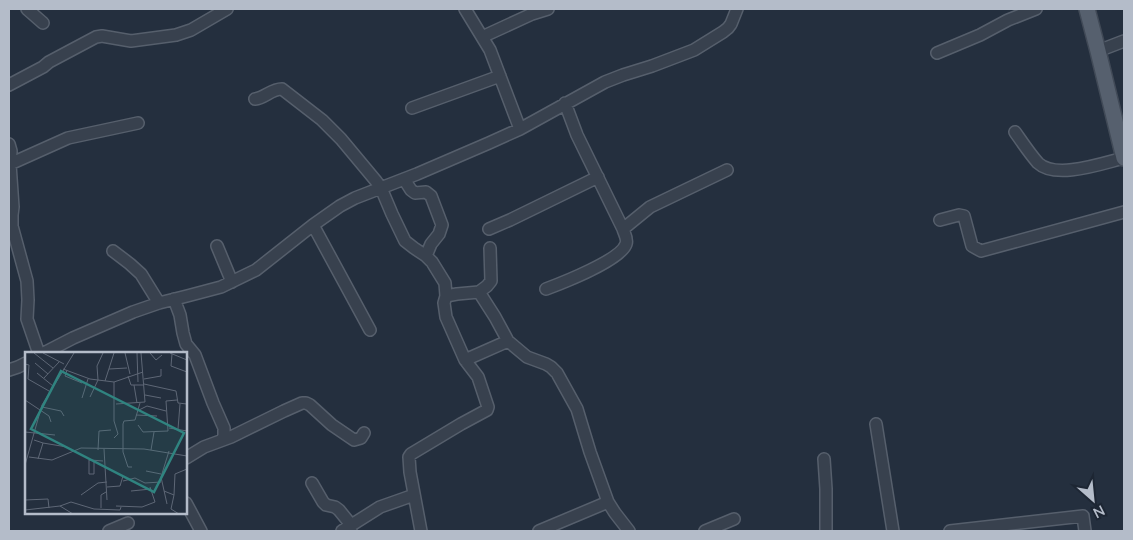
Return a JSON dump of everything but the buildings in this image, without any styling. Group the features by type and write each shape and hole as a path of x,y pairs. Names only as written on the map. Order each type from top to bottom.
{"main road":[{"path":"1087,9 1124,158"}],"street":[{"path":"9,85 96,36 131,41 171,36 191,30 227,9"},
{"path":"465,9 490,50 520,128"},
{"path":"482,37 532,14 548,9"},
{"path":"44,352 133,312 232,282 268,262 333,210 355,198 489,143 605,82 694,50 728,28 737,9"},
{"path":"937,53 1036,9"},
{"path":"31,10 43,23"},
{"path":"1098,51 1124,41"},
{"path":"412,108 500,76"},
{"path":"255,99 275,89 283,89 322,120 380,188 405,241 432,262 445,283 446,296 444,303 446,317 465,360 478,377 488,407 487,410 411,454 409,457 421,531"},
{"path":"546,290 601,265 623,249 627,240 564,103"},
{"path":"10,164 68,138 138,123"},
{"path":"1015,132 1039,164 1047,169 1074,170 1124,158"},
{"path":"9,144 11,151 12,226 26,282 28,300 27,319 39,352"},
{"path":"623,229 650,207 727,170"},
{"path":"489,229 598,177"},
{"path":"404,179 415,193 426,192 431,196 442,225 426,256"},
{"path":"940,220 959,215 964,216 972,246 981,251 1124,212"},
{"path":"313,225 370,330"},
{"path":"218,246 232,282"},
{"path":"446,296 479,292 487,286 491,281 490,248"},
{"path":"113,251 141,274 159,303"},
{"path":"479,292 508,341 527,357 546,364 557,373 577,409 608,502 629,531"},
{"path":"174,299 186,344 195,355 224,428 222,440"},
{"path":"465,360 508,341"},
{"path":"9,370 25,364"},
{"path":"188,457 204,447 243,432 302,403 310,405 332,425 354,440 360,438 364,433"},
{"path":"876,424 893,531"},
{"path":"824,459 826,531"},
{"path":"312,483 323,502 339,510 354,528 380,507 414,495"},
{"path":"539,531 608,502"},
{"path":"188,507 201,531"},
{"path":"950,531 1083,516 1085,531"},
{"path":"705,531 734,519"},
{"path":"109,531 129,523"}]}
